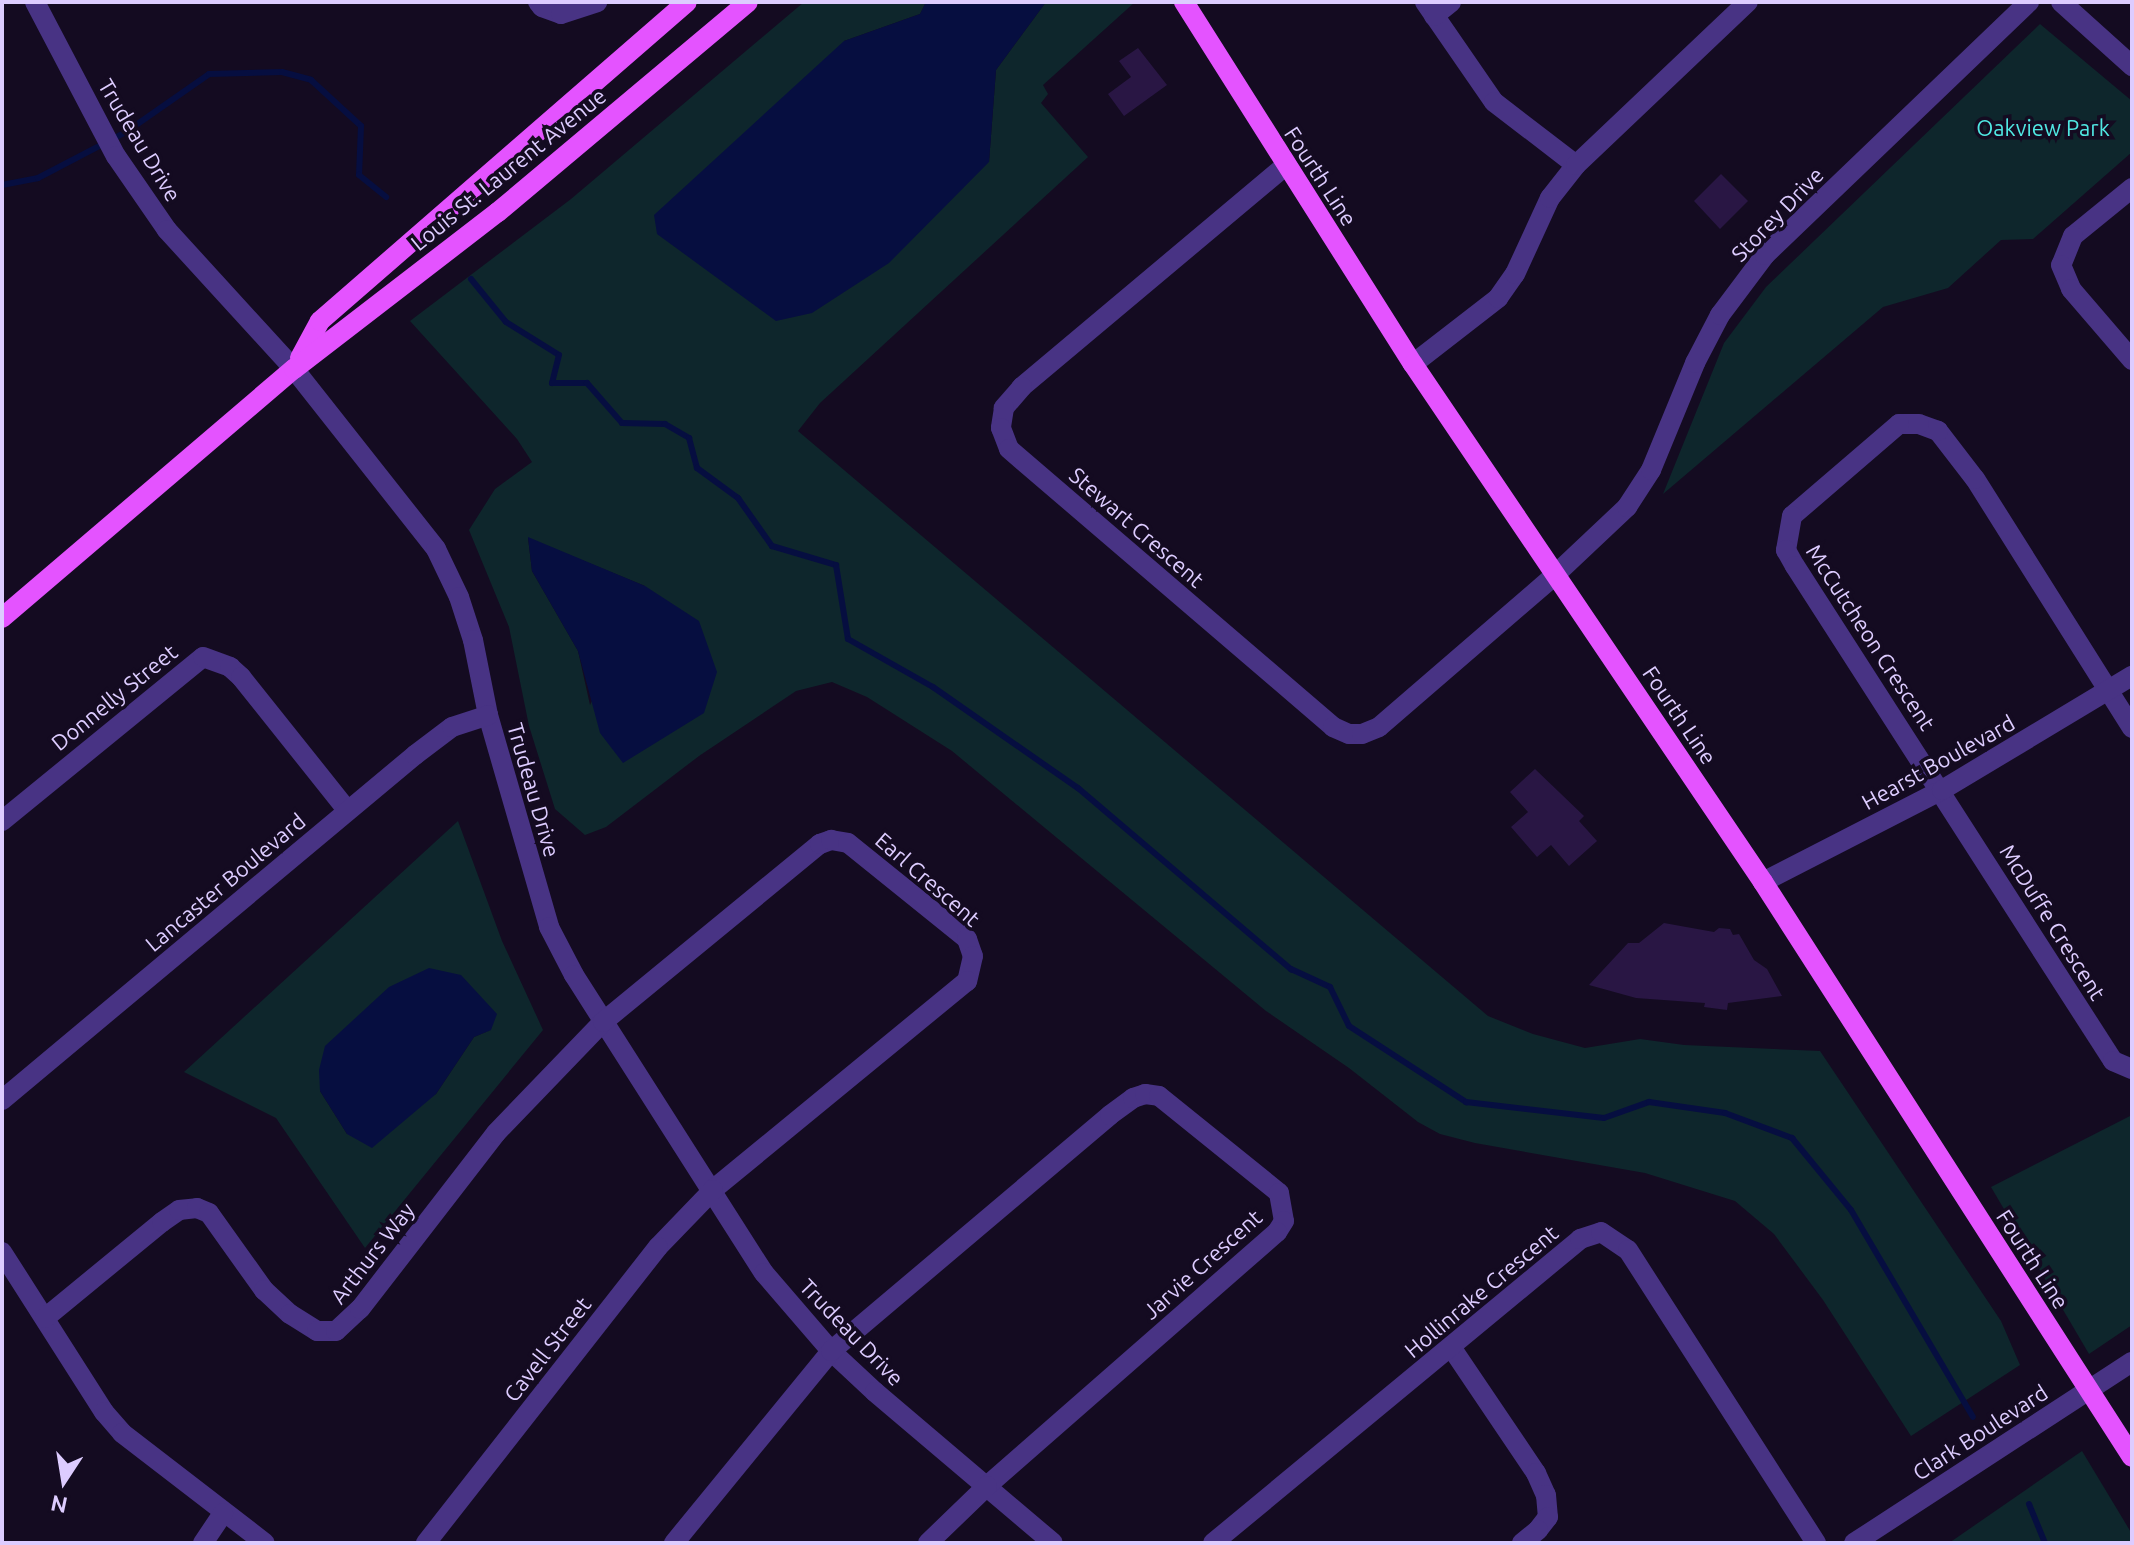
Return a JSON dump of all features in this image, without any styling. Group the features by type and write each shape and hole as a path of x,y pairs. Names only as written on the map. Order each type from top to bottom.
{"main road":[{"name":"Louis St. Laurent Avenue","path":"294,369 320,321 687,2"},
{"name":"Louis St. Laurent Avenue","path":"2,618 30,598 294,369 498,212 748,2"},
{"name":"Fourth Line","path":"1184,2 1413,364 1763,882 2132,1457"}],"street":[{"name":"Trudeau Drive","path":"35,2 116,156 167,230 294,369 436,549 459,597 473,640 488,715 549,927 603,1022 764,1273 831,1351 1053,1543"},
{"path":"538,2 542,7 561,14 597,2"},
{"path":"1451,2 1430,9 1494,102 1576,165"},
{"path":"1413,364 1498,298 1515,274 1550,198 1576,165 1748,2"},
{"name":"Storey Drive","path":"1556,574 1627,507 1651,470 1695,363 1720,315 1765,255 2029,2"},
{"path":"2061,2 2132,66"},
{"name":"Stewart Crescent","path":"1285,166 1022,387 1001,417 1003,437 1009,449 1317,714 1349,734 1379,727 1556,574"},
{"path":"2132,188 2073,236 2061,265 2071,289 2132,360"},
{"name":"McCutcheon Crescent","path":"1942,790 1786,550 1792,516 1899,424 1919,424 1938,431 1957,455 2108,692"},
{"name":"Donnelly Street","path":"2,821 203,657 230,667 241,677 348,811"},
{"name":"Hearst Boulevard","path":"1763,882 1942,790 2132,676"},
{"path":"2108,692 2132,728"},
{"name":"Lancaster Boulevard","path":"2,1100 437,737 452,727 488,715"},
{"name":"McDuffe Crescent","path":"1942,790 2113,1061 2132,1069"},
{"name":"Earl Crescent","path":"603,1022 820,844 831,840 848,843 967,939 973,956 967,981 713,1190"},
{"name":"Arthurs Way","path":"45,1318 162,1222 179,1210 197,1208 209,1213 264,1290 290,1314 317,1331 336,1331 360,1309 496,1133 603,1022"},
{"name":"Jarvie Crescent","path":"674,1543 831,1351 1133,1098 1145,1094 1159,1096 1279,1193 1284,1221 1277,1232 987,1486 928,1543"},
{"name":"Cavell Street","path":"426,1543 658,1247 713,1190"},
{"name":"Hollinrake Crescent","path":"1213,1543 1580,1239 1601,1232 1628,1250 1816,1543"},
{"path":"2,1252 104,1412 122,1433 265,1543"},
{"path":"1451,1347 1536,1473 1546,1495 1548,1517 1522,1543"},
{"name":"Clark Boulevard","path":"1854,1543 2132,1362"},
{"path":"203,1543 223,1513"}],"green space":[{"path":"804,2 926,2 920,14 844,41 989,162 996,70 1046,2 1135,2 1043,85 1048,94 1041,103 1088,157 820,403 798,431 1488,1016 1533,1034 1585,1048 1640,1039 1684,1045 1820,1051 2001,1321 2020,1365 1911,1436 1823,1300 1774,1234 1735,1201 1645,1173 1475,1143 1440,1134 1418,1122 1349,1068 1266,1011 952,751 867,697 832,682 796,691 699,756 606,827 585,835 555,809 529,726 509,627 469,530 495,489 532,462 517,439 410,321 571,199","holes":["528,538 645,586 590,705 578,651 532,571"]},
{"name":"Oakview Park","path":"2040,24 2132,101 2132,152 2033,239 2001,240 1948,288 1883,307 1663,494 1724,343 1766,287"},
{"path":"458,821 502,941 543,1030 365,1248 276,1118 184,1072","holes":["491,1030 474,1037 436,1094 347,1134 320,1091"]},
{"path":"2132,1115 2132,1325 2089,1354 1991,1187"},
{"path":"2082,1451 2132,1534 2132,1543 1949,1543"}],"shaded area":[{"path":"926,2 1046,2 996,70 989,162 889,263 812,313 776,321 657,234 654,215 844,41 920,14"},
{"path":"528,537 645,586 699,621 717,672 704,713 623,763 600,733 578,651 532,571"},
{"path":"429,968 461,975 497,1014 491,1030 474,1037 436,1094 372,1148 347,1134 320,1091 319,1070 325,1046 389,987"}],"building":[{"path":"1138,48 1167,85 1124,116 1108,94 1131,77 1119,61"},
{"path":"1721,174 1748,201 1720,229 1694,201"},
{"path":"1535,769 1584,816 1579,821 1597,841 1569,866 1551,845 1537,857 1511,827 1528,812 1510,792"},
{"path":"1664,923 1714,932 1719,928 1730,929 1733,935 1739,934 1754,960 1767,969 1782,996 1728,1003 1727,1010 1704,1007 1705,1003 1636,998 1589,985 1628,943 1639,943"}],"waterway":[{"path":"2,185 38,178 126,132 209,74 282,72 311,80 361,126 359,175 386,197"},
{"path":"471,279 506,322 559,355 552,383 587,383 622,423 665,424 689,438 697,468 738,498 772,546 836,565 848,639 933,687 1078,788 1291,969 1330,987 1349,1026 1466,1102 1604,1118 1649,1102 1725,1113 1792,1138 1851,1210 1973,1417"},
{"path":"2029,1504 2045,1543"}]}
